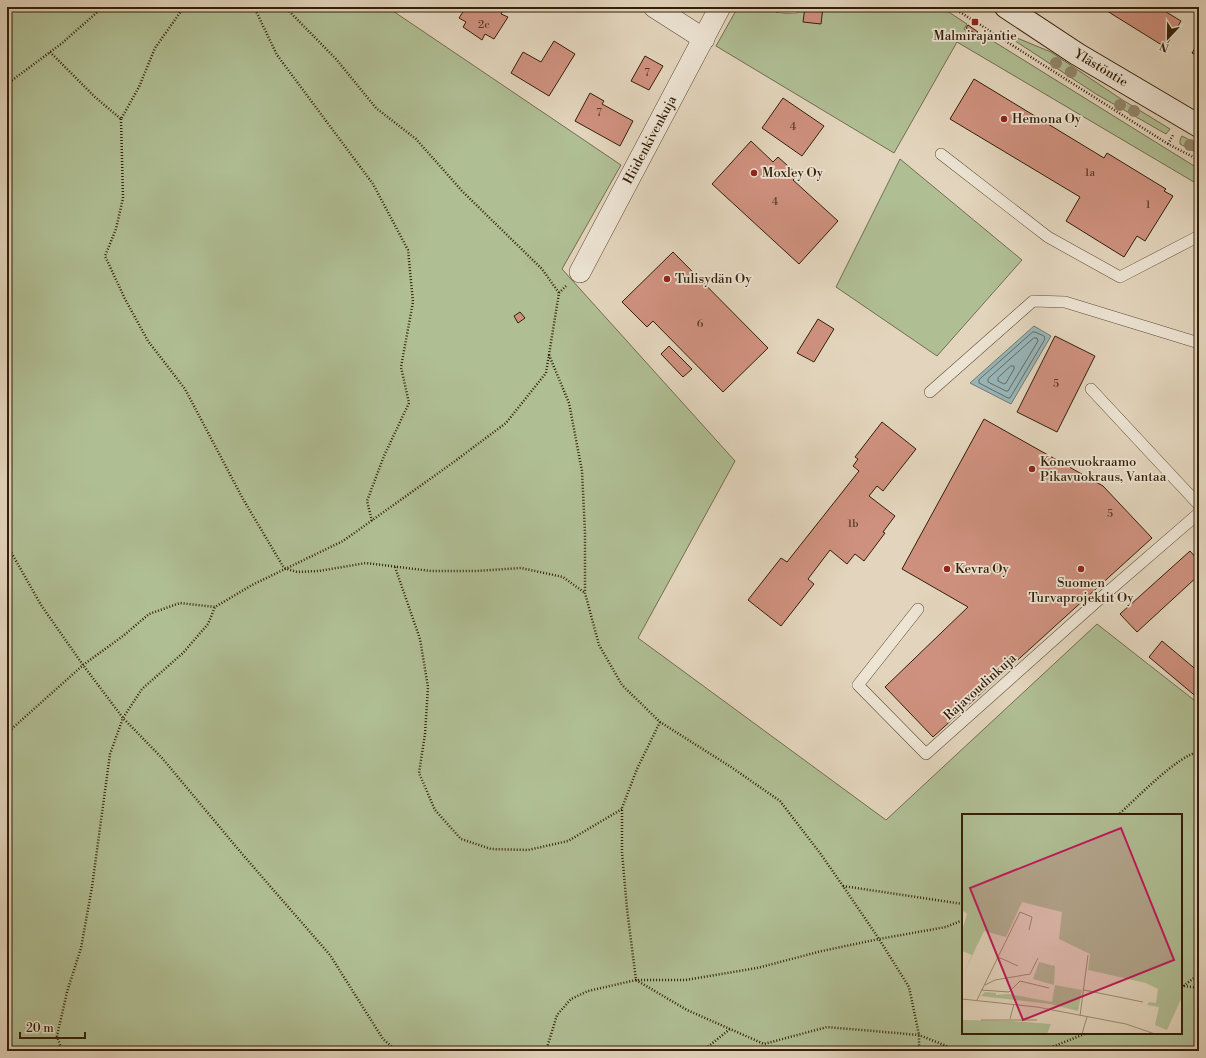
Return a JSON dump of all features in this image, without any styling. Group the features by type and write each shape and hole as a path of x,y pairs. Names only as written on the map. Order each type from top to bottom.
{"main road":[{"name":"Ylästöntie","path":"1006,7 1077,54 1199,126"}],"street":[{"path":"654,7 704,39"},
{"name":"Hiidenkivenkuja","path":"580,272 720,7"}],"lane":[{"path":"779,7 794,8"},
{"path":"941,154 1048,237 1120,277 1199,236"},
{"path":"930,392 1033,301 1065,302 1199,342"},
{"path":"1091,389 1199,505"},
{"name":"Rajavoudinkuja","path":"918,608 858,685 926,754 1097,601 1199,513"}],"path":[{"path":"7,84 61,44 103,7"},
{"path":"184,7 155,48 139,87 121,119 122,198 116,229 105,256 125,299 148,342 185,389 243,499 284,568 297,572 319,571 366,563 431,571 468,571 521,568 563,577 585,593"},
{"path":"254,7 277,55 373,184 408,250 413,302 401,367 408,403 384,456 367,501 372,521"},
{"path":"285,7 336,59 376,108 416,139 462,191 542,269 559,293"},
{"path":"952,7 1162,140 1199,160"},
{"path":"50,52 95,97 121,119"},
{"path":"62,1051 57,1036 67,992 81,948 87,918 110,754 123,718 142,689 183,653 208,624 215,607 284,568 343,541 506,423 546,373 559,293 580,272"},
{"path":"549,354 569,403 582,471 585,533 585,593 599,645 622,685 660,722 780,801 843,886 879,938 909,987 919,1035 918,1051"},
{"path":"7,545 41,605 82,665 123,718 162,758 243,855 330,955 383,1039 397,1051"},
{"path":"394,566 420,639 428,687 425,734 420,773 435,810 456,833 461,838 491,848 528,850 568,841 622,808"},
{"path":"7,734 82,665 123,636 149,614 180,603 215,607"},
{"path":"636,980 627,909 622,852 622,808 637,769 660,722"},
{"path":"1119,814 1178,761 1194,752 1199,752"},
{"path":"843,886 962,904"},
{"path":"546,1051 557,1015 571,999 588,991 636,980 686,980 757,968 879,938 946,927 962,920"},
{"path":"1183,987 1199,974"},
{"path":"636,980 687,1010 764,1044 827,1027 919,1035 959,1051"},
{"path":"1183,987 1199,988"},
{"path":"697,1051 705,1049 730,1029"},
{"path":"1042,1051 1084,1034"}],"green space":[{"path":"7,7 387,7 621,165 562,269 735,461 638,638 886,820 1097,624 1199,704 1199,1051 7,1051"},
{"path":"738,7 941,7 967,24 964,29 977,38 980,33 1199,169 1199,185 957,42 894,153 716,46"},
{"path":"1000,31 1051,52 1121,99 1170,129 1166,134 1096,94"},
{"path":"1182,136 1199,145 1199,154 1180,144"},
{"path":"900,159 1022,260 937,356 836,287"}],"water":[{"path":"1034,326 1051,336 1011,404 970,383"}],"building":[{"path":"466,7 505,7 501,14 508,17 494,39 485,34 482,40 463,27 466,22 459,18"},
{"path":"805,7 823,7 821,24 803,22"},
{"path":"1110,7 1158,7 1181,21 1165,47 1107,11"},
{"path":"968,25 978,32 976,34 966,28"},
{"path":"554,41 575,54 549,96 511,73 523,52 541,62"},
{"path":"1199,42 1199,57 1192,53"},
{"path":"645,56 663,66 649,90 631,81"},
{"path":"974,79 1104,158 1107,153 1166,189 1164,191 1173,196 1145,241 1137,236 1124,257 1066,221 1080,197 950,119"},
{"path":"590,93 604,101 602,104 633,121 620,146 575,121"},
{"path":"783,98 824,126 802,156 762,128"},
{"path":"751,141 773,162 778,157 798,175 793,180 838,221 799,264 712,184"},
{"path":"673,252 768,348 723,392 653,321 647,327 622,302"},
{"path":"520,312 525,318 518,323 514,316"},
{"path":"818,319 834,329 814,362 797,353"},
{"path":"1055,336 1095,356 1057,432 1017,412"},
{"path":"669,346 692,369 683,377 661,354"},
{"path":"984,419 1103,486 1152,538 933,737 885,687 968,607 902,569"},
{"path":"882,422 916,449 883,491 877,486 869,496 895,516 883,532 885,533 864,561 855,554 847,564 830,550 808,579 814,584 781,626 748,600 781,558 787,562 859,471 853,466 858,459 855,457"},
{"path":"1190,551 1199,561 1199,575 1137,632 1120,614"},
{"path":"1162,641 1199,672 1199,699 1149,657"}],"place":[{"name":"Malmirajantie","path":"975,22"},
{"name":"Hemona Oy","path":"1004,119"},
{"name":"Moxley Oy","path":"754,173"},
{"name":"Tulisydän Oy","path":"667,279"},
{"name":"Konevuokraamo Pikavuokraus, Vantaa","path":"1032,469"},
{"name":"Kevra Oy","path":"947,569"},
{"name":"Suomen Turvaprojektit Oy","path":"1081,569"}]}
